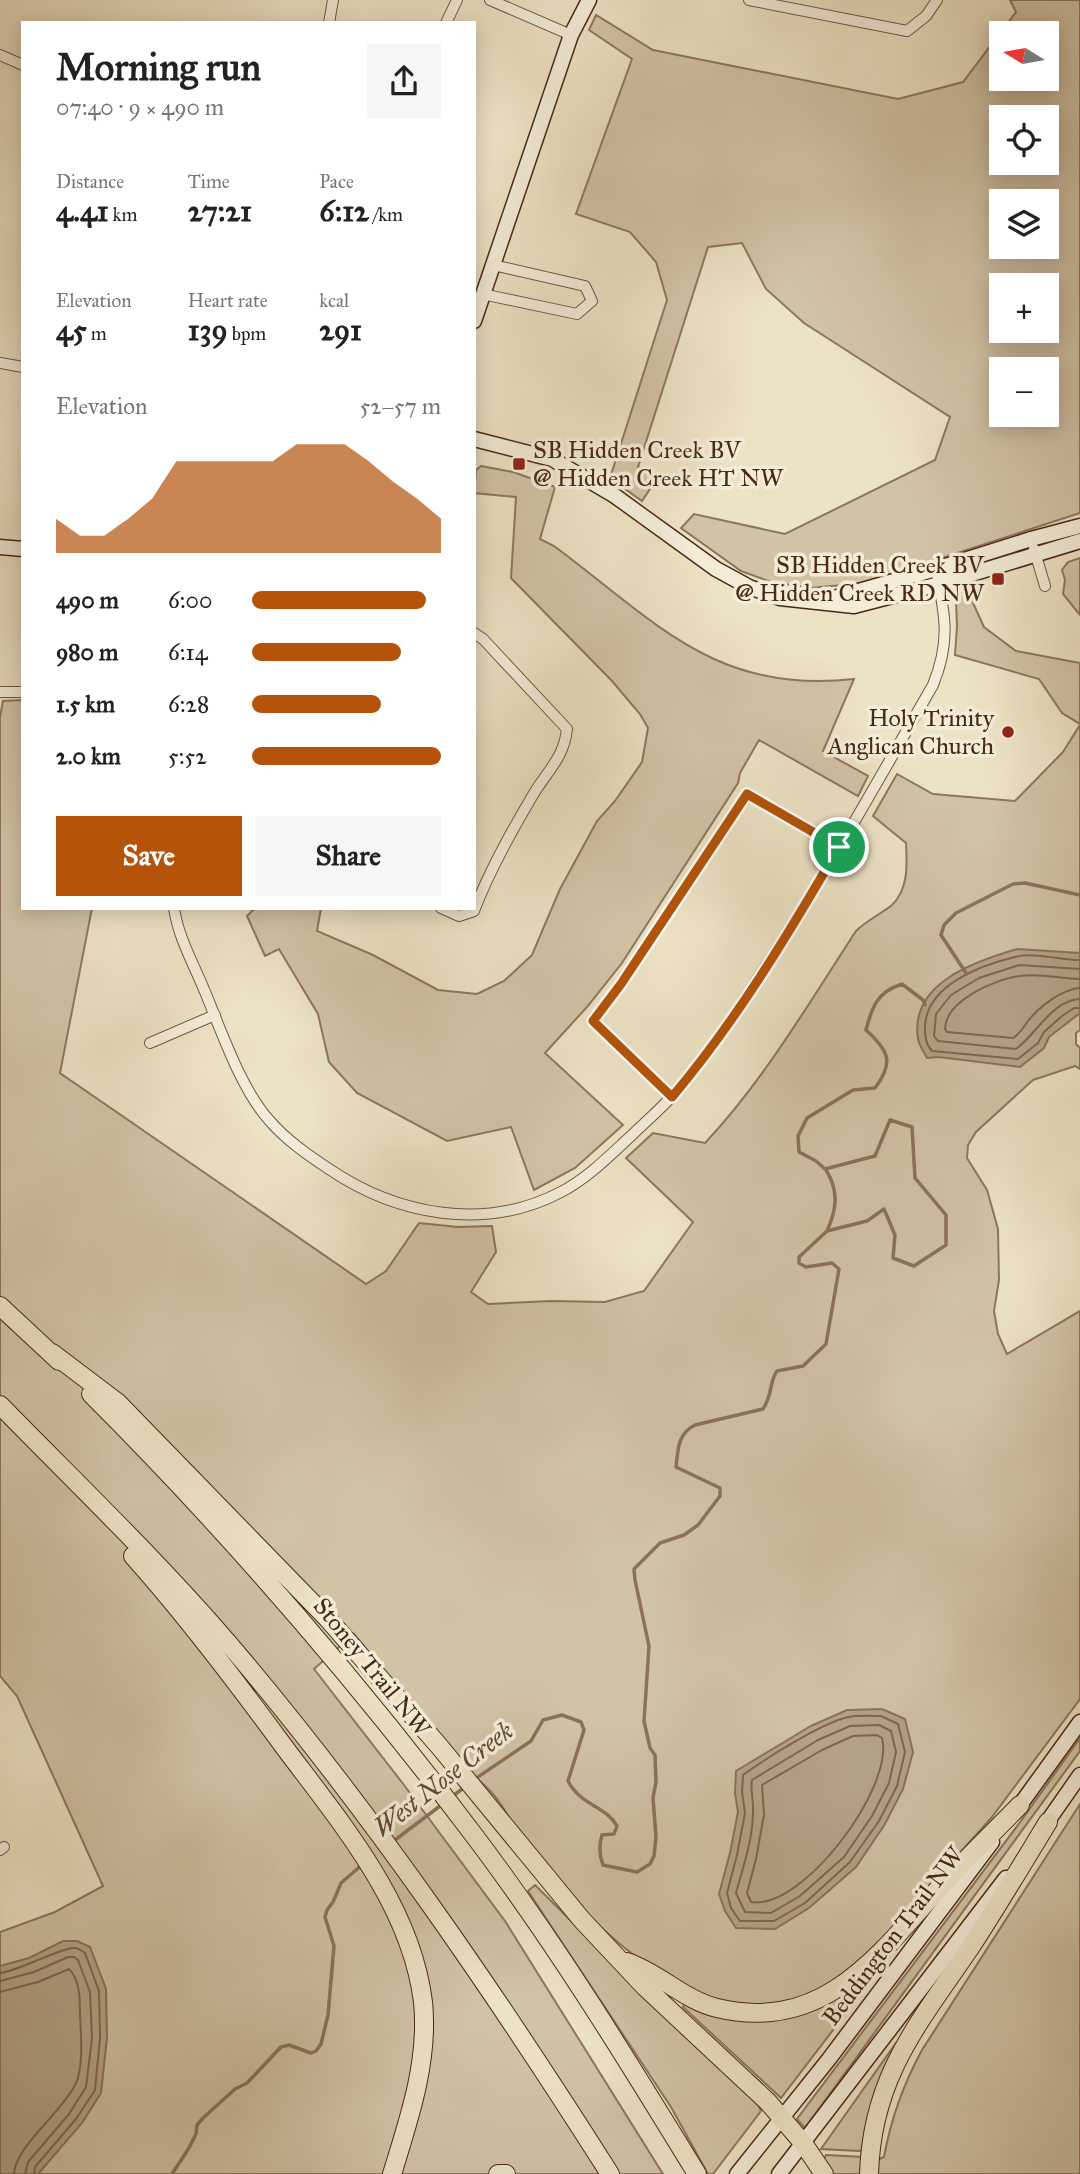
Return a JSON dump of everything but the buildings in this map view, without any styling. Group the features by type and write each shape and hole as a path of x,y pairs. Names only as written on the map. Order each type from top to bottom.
{"highway":[{"name":"Stoney Trail NW","path":"0,1306 52,1353 167,1471 262,1573 351,1678 473,1835 596,2010 697,2174"},
{"path":"52,1353 118,1403 328,1619 439,1746 566,1902 645,1987 752,2085 803,2143 824,2174"},
{"path":"0,1406 169,1576 278,1703 410,1876 537,2058 610,2174"},
{"path":"0,1406 148,1573 234,1680 346,1832 385,1892 410,1945 419,1978 424,2027 418,2079 392,2174"},
{"path":"621,1960 638,1965 681,1992 714,2007 771,2013 808,2004 842,1986 878,1957 932,1895 1020,1805"},
{"path":"869,2174 875,2123 891,2071 914,2029 973,1942 1048,1822"},
{"path":"498,2174 506,2174"}],"street":[{"path":"329,21 333,0"},
{"path":"447,21 457,0"},
{"path":"490,0 571,36"},
{"path":"476,314 571,36 589,0"},
{"path":"749,0 907,31 926,16 937,0"},
{"path":"0,55 21,64"},
{"path":"482,294 577,314 592,301 584,286 493,265"},
{"path":"0,363 21,367"},
{"path":"479,442 552,459 615,496 716,569 749,587 780,598 854,606 939,584 1080,541"},
{"path":"816,603 1080,526"},
{"path":"1031,539 1045,586"},
{"path":"0,547 21,549"},
{"path":"175,910 183,942 249,1090 268,1120 298,1148 354,1185 396,1204 434,1213 488,1213 531,1204 561,1192 585,1177 672,1097 718,1040 798,918 933,685 946,642 936,569"},
{"path":"476,634 567,729 565,748 534,794 476,906"},
{"path":"0,692 21,692"},
{"path":"672,1097 593,1021 621,984 747,794 839,847"},
{"path":"446,910 459,916 474,910"},
{"path":"150,1043 215,1015"},
{"name":"Beddington Trail NW","path":"737,2173 829,2059 1080,1722"},
{"path":"779,2174 1048,1822 1080,1775"}],"shaded area":[{"path":"1010,0 1080,0 1080,513 865,583 810,588 771,582 741,571 681,528 694,514 785,534 935,460 950,417 804,323 766,289 742,243 708,247 638,467 658,477 642,501 610,478 667,300 656,262 630,232 576,214 632,59 589,30 596,15 653,50 898,99 963,82 989,48 989,91 1059,91 1059,21 1009,21 1016,12"},
{"path":"481,466 513,472 555,487 540,539 554,546 624,601 690,647 725,664 763,676 806,681 854,679 823,751 868,776 858,796 759,740 740,773 738,783 622,963 545,1053 623,1125 575,1168 534,1190 511,1127 447,1141 357,1093 329,1062 318,1014 279,949 265,956 247,916 253,910 321,910 317,931 373,955 438,990 477,994 504,981 532,955 560,889 597,821 615,801 642,762 648,728 640,714 612,681 511,578 516,497 476,493 476,470"},
{"path":"1080,558 1080,615 1063,594 1065,580 1062,570 1068,562"},
{"path":"968,592 984,627 1016,651 1080,663 1080,724 1062,713 1039,679 955,655 956,600 961,593"},
{"path":"21,700 21,910 92,910 60,1073 366,1284 386,1271 419,1223 458,1227 492,1226 496,1252 471,1292 488,1304 605,1302 644,1291 693,1222 626,1158 653,1133 705,1143 766,1067 856,931 898,899 906,876 906,843 873,816 897,774 933,794 1015,801 1063,752 1080,725 1080,1030 1076,1033 1076,1044 1080,1048 1080,1069 1075,1066 1033,1080 976,1132 968,1145 967,1158 987,1190 998,1229 999,1280 994,1311 998,1334 1007,1354 1080,1311 1080,1699 992,1817 873,1950 840,1977 812,1994 791,2000 754,2005 728,2003 704,1996 656,1971 609,1935 587,1914 526,1844 493,1794 454,1758 354,1634 314,1669 505,1921 663,2174 0,2174 0,1932 55,1912 103,1886 17,1696 0,1676 0,717 3,701"},
{"path":"1080,1738 1080,1751 805,2128 797,2119 1021,1821"},
{"path":"1080,1804 1080,2174 878,2174 877,2160 884,2157 898,2102 922,2050"},
{"path":"535,1885 711,2060 756,2101 761,2111 713,2174 708,2174 671,2107 528,1891"},
{"path":"877,1964 882,1966 781,2098 683,2007 685,2003 754,2019"},
{"path":"896,2043 901,2045 864,2149 821,2149"},
{"path":"826,2155 864,2157 863,2174 832,2174 824,2159"}],"water":[{"path":"1017,949 1080,953 1080,1013 1049,1037 1044,1048 1020,1067 939,1057 927,1058 918,1039 918,1020 924,1003 935,989 965,968"},
{"path":"882,1709 905,1719 913,1752 903,1789 885,1824 856,1867 809,1908 775,1929 736,1928 725,1911 719,1894 738,1812 736,1771 811,1726 847,1710"},
{"path":"63,1941 77,1941 90,1947 106,1989 107,2038 101,2093 82,2123 38,2174 0,2174 0,1966 29,1958"}],"waterway":[{"name":"West Nose Creek","path":"966,973 941,935 944,925 956,913 1013,884 1025,883 1080,895"},
{"name":"West Nose Creek","path":"475,1779 531,1741 543,1720 562,1715 581,1722 584,1730 568,1781 579,1796 606,1814 617,1826 614,1834 602,1835 600,1850 603,1865 637,1872 650,1864 654,1856 656,1837 653,1798 656,1782 655,1755 650,1748 644,1721 649,1646 634,1569 660,1543 684,1535 698,1525 720,1496 720,1488 676,1467 680,1442 685,1432 695,1425 763,1409 777,1371 803,1366 826,1344 839,1269 832,1263 806,1267 799,1263 799,1257 827,1231 867,1221 884,1209 895,1235 893,1258 914,1266 946,1245 946,1215 915,1178 912,1127 890,1120 875,1156 825,1169 799,1152 798,1136 807,1118 853,1090 875,1088 881,1079 887,1063 884,1050 866,1030 873,1007 881,996 902,984 923,1000 925,1005"},
{"name":"West Nose Creek","path":"826,1170 835,1193 833,1215 827,1231"},
{"name":"West Nose Creek","path":"453,1796 466,1786"},
{"name":"West Nose Creek","path":"391,1843 444,1803"},
{"name":"West Nose Creek","path":"172,2174 189,2148 197,2125 203,2118 235,2089 247,2083 281,2047 289,2045 311,2053 321,2044 328,2015 334,1946 325,1917 341,1883 363,1864"}],"place":[{"name":"SB Hidden Creek BV @ Hidden Creek HT NW","path":"519,464"},
{"name":"SB Hidden Creek BV @ Hidden Creek RD NW","path":"998,579"},
{"name":"Holy Trinity Anglican Church","path":"1008,732"}],"route":[{"path":"747,794 839,847 798,918 718,1040 672,1097 593,1021 621,984 747,794"}]}
